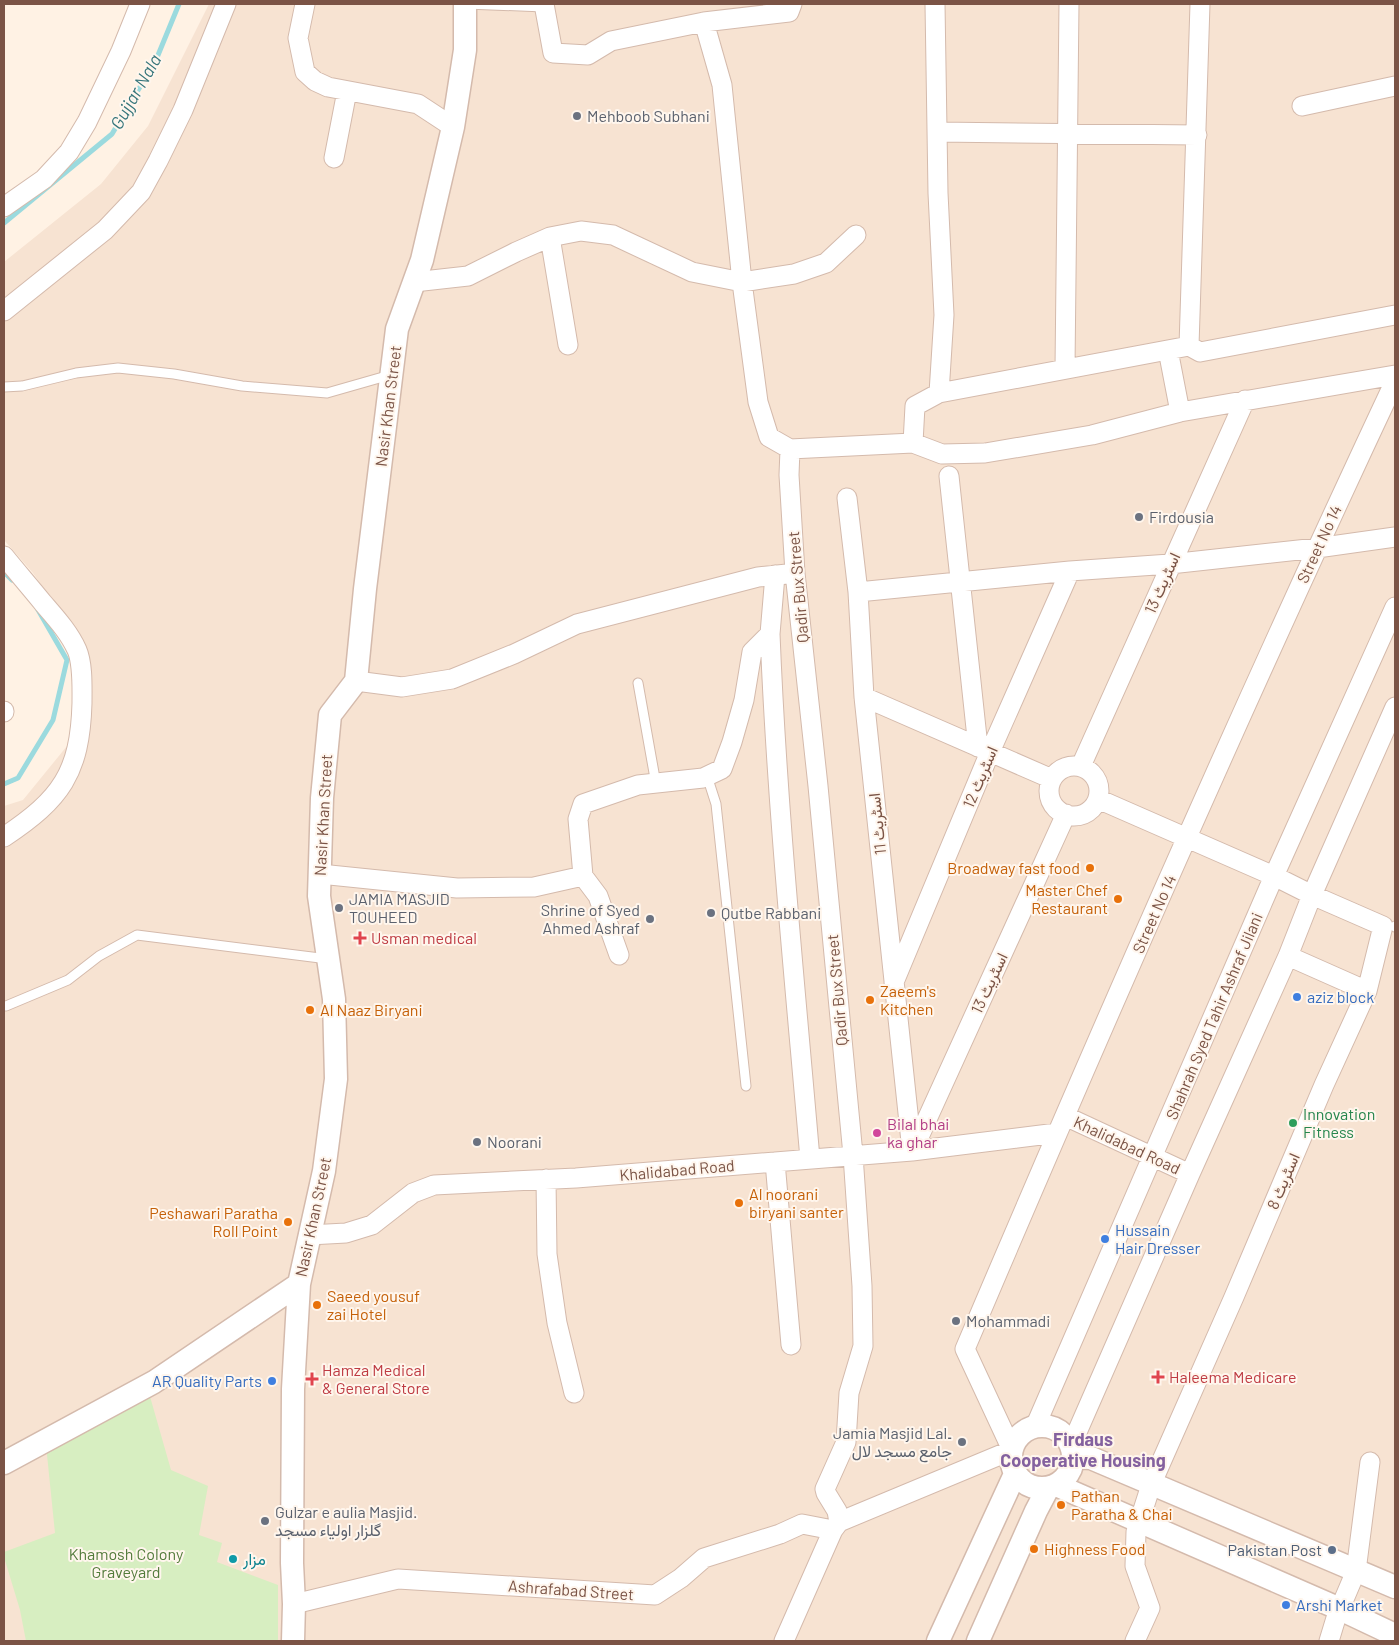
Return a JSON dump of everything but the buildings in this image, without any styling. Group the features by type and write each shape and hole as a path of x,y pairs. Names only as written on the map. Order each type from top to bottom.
{"street":[{"path":"4,207 44,179 69,152 87,122 117,60 140,4"},
{"path":"4,311 105,230 140,192 158,161 183,110 226,4"},
{"path":"305,4 298,38 305,72 315,81 328,87 418,104 453,127"},
{"name":"Nasir Khan Street","path":"293,1641 293,1388 299,1284 324,1171 336,1079 334,999 319,896 322,798 330,715 356,681 365,589 397,329 422,260 453,127 465,50 466,4"},
{"path":"544,5 553,53 588,55 611,41 704,22 789,12 792,4"},
{"path":"935,4 938,193 944,315 939,393"},
{"path":"1065,368 1069,4"},
{"path":"1189,346 1200,4"},
{"path":"704,22 722,85 742,282 758,402 769,437 790,449 913,443 942,454 985,453 1092,435 1180,412 1395,375"},
{"path":"1302,106 1395,86"},
{"path":"334,158 347,91"},
{"path":"937,132 1197,135"},
{"path":"414,282 468,276 550,237 581,231 613,235 692,272 742,282 794,274 826,264 856,235"},
{"path":"550,237 568,345"},
{"path":"913,443 915,406 939,393 1189,346 1200,352 1395,315"},
{"path":"1168,350 1180,412"},
{"name":"Street No 14","path":"1012,1450 966,1349 1057,1133 1187,838 1316,548 1395,381"},
{"name":"اسٹریٹ 13","path":"1081,766 1245,400"},
{"name":"Qadir Bux Street","path":"790,449 789,475 796,573 853,1155 862,1286 863,1346 849,1393 846,1442 825,1489 837,1512 836,1526"},
{"path":"950,476 961,582 984,749"},
{"name":"اسٹریٹ 11","path":"846,498 858,592 864,697 912,1151"},
{"path":"858,592 1070,571 1170,564 1316,548 1395,537"},
{"path":"4,556 61,625 77,651 82,683 82,709 77,749 73,764 65,780 47,804 28,821 4,837"},
{"name":"اسٹریٹ 12","path":"894,983 984,749 1070,571"},
{"path":"356,681 402,687 452,678 514,654 577,624 758,577 796,573"},
{"path":"775,575 770,634 773,696 810,1159"},
{"name":"Shahrah Syed Tahir Ashraf Jilani","path":"1035,1427 1274,876 1395,607"},
{"path":"619,955 598,896 583,876 578,819 583,804 638,785 704,778 722,769 744,700 752,652 770,634"},
{"path":"864,697 1052,779"},
{"path":"1395,707 1312,896 1288,956 1190,1174 1072,1451 1071,1470 1065,1479 1052,1486 1038,1488 1027,1485 1015,1474 1012,1464 1012,1450 1016,1440 1024,1432 1035,1427 1046,1426 1057,1430 1066,1437 1072,1451 1395,1587"},
{"path":"1069,766 1081,766 1092,772 1100,788 1094,807 1087,812 1075,816 1059,810 1050,797 1049,788 1052,779 1061,769 1069,766"},
{"name":"اسٹریٹ 8","path":"1098,799 1274,876 1312,896 1392,927 1367,991 1324,1085 1151,1484 1136,1532 1135,1566 1150,1608 1135,1641"},
{"name":"اسٹریٹ 13","path":"912,1151 1066,814"},
{"path":"320,874 457,888 534,887 583,876"},
{"path":"1288,956 1367,991"},
{"name":"Khalidabad Road","path":"1065,1116 1190,1174"},
{"name":"Khalidabad Road","path":"310,1235 346,1233 372,1225 413,1193 434,1185 546,1179 912,1151 1057,1133"},
{"path":"775,1162 791,1345"},
{"path":"546,1179 547,1254 557,1323 574,1393"},
{"path":"4,1463 154,1382 299,1284"},
{"path":"784,1641 836,1526 1012,1450"},
{"path":"1329,1641 1356,1571 1370,1462"},
{"path":"938,1641 1015,1474"},
{"path":"1052,1486 1340,1609 1395,1635"},
{"path":"978,1641 1036,1511 1052,1486"},
{"name":"Ashrafabad Street","path":"294,1604 398,1578 655,1595 681,1578 704,1558 780,1534 802,1524 836,1526"}],"lane":[{"path":"466,4 544,5"},
{"path":"4,387 22,386 76,373 118,368 174,374 242,386 327,393 392,374"},
{"path":"638,683 656,784"},
{"path":"707,776 716,804 746,1086"},
{"path":"6,1006 68,980 99,956 137,935 328,959"}],"shaded area":[{"path":"209,4 1395,4 1395,1641 4,1641 4,806 23,800 67,746 77,697 68,624 33,573 4,540 4,262 101,184 148,126"}],"green space":[{"name":"Khamosh Colony Graveyard","path":"149,1393 171,1470 208,1486 199,1535 222,1543 217,1562 278,1585 278,1641 26,1641 20,1610 4,1552 55,1533 46,1445"}],"waterway":[{"name":"Gujjar Nala","path":"4,223 112,134 156,60 179,4"},
{"name":"Gujjar Nala","path":"4,572 12,580"},
{"name":"Gujjar Nala","path":"4,784 18,778 53,720 67,660 37,608"}],"place":[{"name":"Mehboob Subhani","path":"577,116"},
{"name":"Firdousia","path":"1139,517"},
{"name":"Broadway fast food","path":"1090,868"},
{"name":"Master Chef Restaurant","path":"1118,899"},
{"name":"JAMIA MASJID TOUHEED","path":"339,908"},
{"name":"Qutbe Rabbani","path":"711,913"},
{"name":"Shrine of Syed Ahmed Ashraf","path":"650,919"},
{"name":"Usman medical","path":"360,938"},
{"name":"aziz block","path":"1297,997"},
{"name":"Zaeem's Kitchen","path":"870,1000"},
{"name":"Al Naaz Biryani","path":"310,1010"},
{"name":"Innovation Fitness","path":"1293,1123"},
{"name":"Bilal bhai ka ghar","path":"877,1133"},
{"name":"Noorani","path":"477,1142"},
{"name":"Al noorani biryani santer","path":"739,1203"},
{"name":"Peshawari Paratha Roll Point","path":"288,1222"},
{"name":"Hussain Hair Dresser","path":"1105,1239"},
{"name":"Saeed yousuf zai Hotel","path":"317,1305"},
{"name":"Mohammadi","path":"956,1321"},
{"name":"Haleema Medicare","path":"1158,1377"},
{"name":"Hamza Medical & General Store","path":"312,1379"},
{"name":"AR Quality Parts","path":"272,1381"},
{"name":"Jamia Masjid Lal۔ جامع مسجد لال","path":"962,1442"},
{"name":"Pathan Paratha & Chai","path":"1061,1505"},
{"name":"Gulzar e aulia Masjid. گلزار اولیاء مسجد","path":"265,1521"},
{"name":"Highness Food","path":"1034,1549"},
{"name":"Pakistan Post","path":"1332,1550"},
{"name":"مزار","path":"233,1559"},
{"name":"Arshi Market","path":"1286,1605"}],"district":[{"name":"Firdaus Cooperative Housing","path":"1083,1450"}]}
